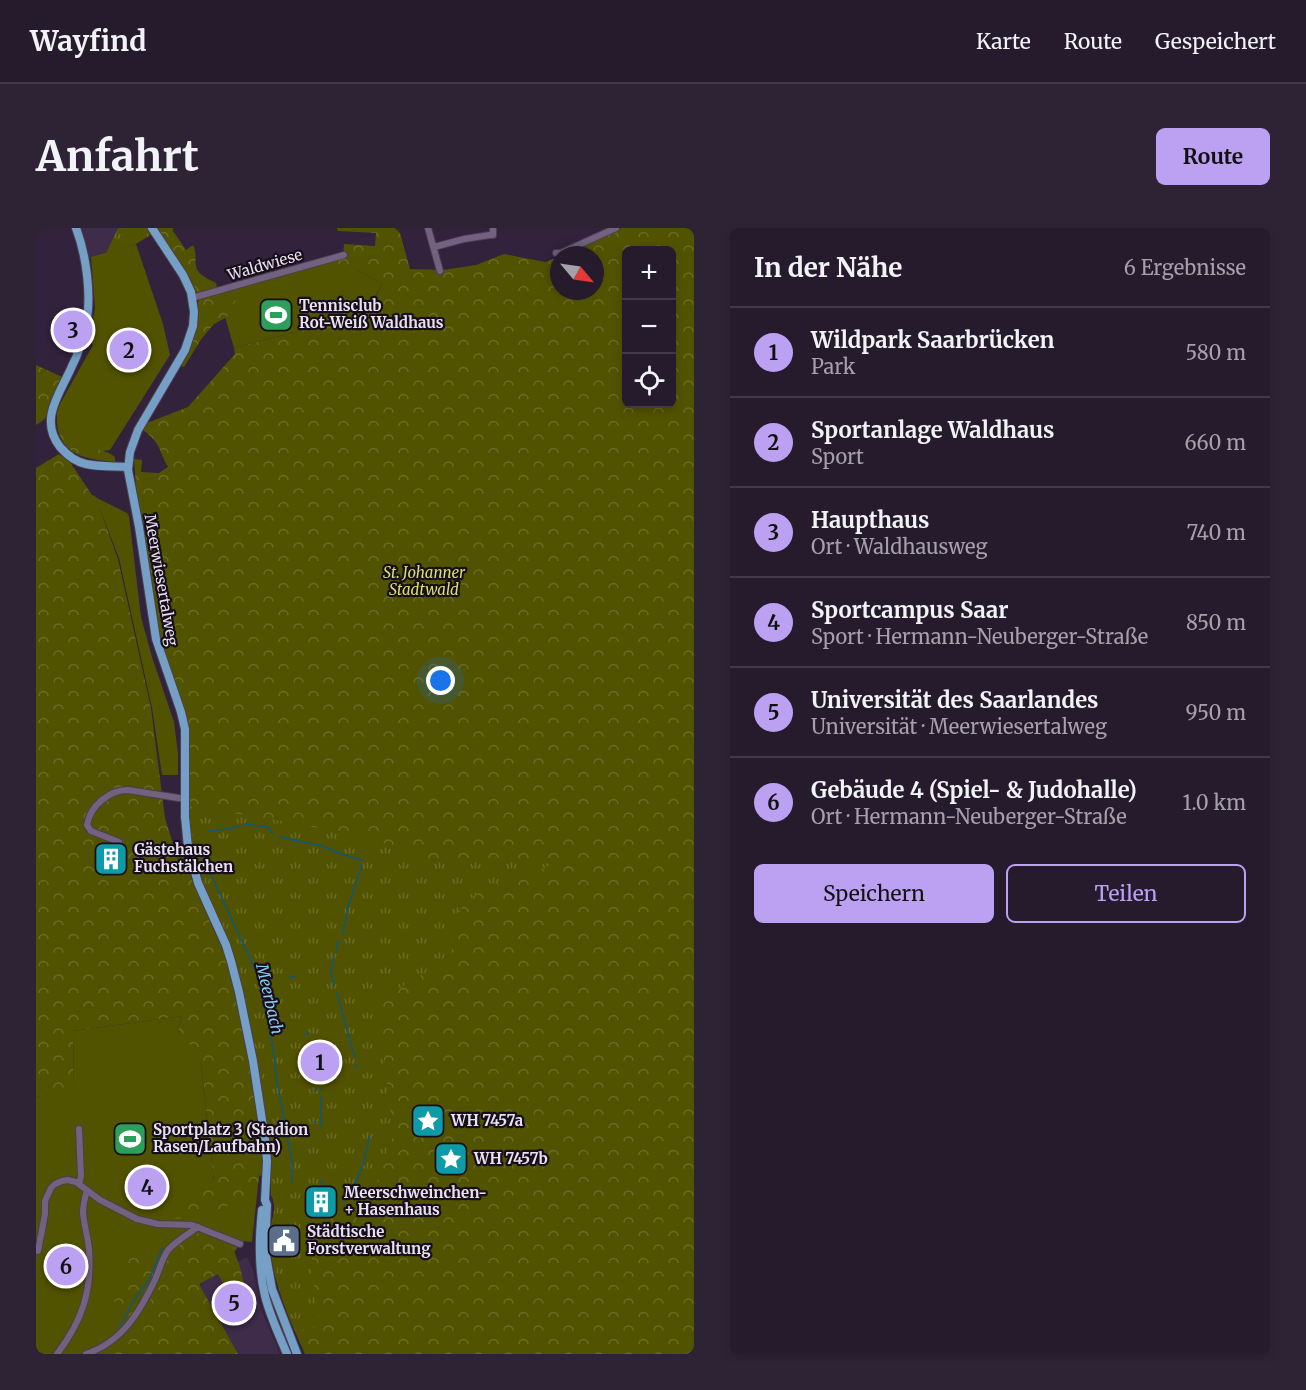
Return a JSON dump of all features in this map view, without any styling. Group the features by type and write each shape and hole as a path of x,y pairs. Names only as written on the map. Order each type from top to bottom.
{"main road":[{"path":"76,228 80,238 87,280 88,308 76,359 52,411 52,429 63,450 75,460 92,465 128,467"},
{"name":"Meerwiesertalweg","path":"152,228 183,276 192,298 193,320 189,342 181,359 138,430 130,452 128,467 156,639 184,721 186,744 184,818 190,859 231,961 253,1061 267,1161 259,1246 262,1281 269,1310 287,1354"},
{"name":"Meerwiesertalweg","path":"265,1200 267,1204 266,1255 272,1289 297,1354"},
{"path":"269,1310 276,1310 278,1304"}],"street":[{"path":"428,228 440,271"},
{"path":"434,247 464,239 493,235 493,228"},
{"path":"576,246 616,228"},
{"name":"Waldwiese","path":"192,298 344,255"},
{"path":"119,842 91,831 87,825 92,811 105,798 115,792 128,790 185,800"},
{"path":"79,1129 81,1176 79,1184"},
{"path":"38,1251 45,1214 45,1201 51,1188 62,1181 74,1181 100,1200 137,1219 158,1224 192,1224 240,1244"},
{"path":"57,1354 78,1323 86,1299 89,1251 83,1213 87,1190"},
{"path":"86,1354 105,1346 121,1334 146,1299 164,1256 170,1248 198,1227"}],"shaded area":[{"path":"80,228 118,228 106,253 89,258"},
{"path":"247,1257 253,1270 261,1309 280,1354 236,1354 197,1283"}],"green space":[{"path":"118,228 149,228 152,234 136,244 106,253"},
{"path":"156,228 173,228 186,250 193,245 199,273 216,283 218,292 236,287 238,296 227,317 214,324 202,338 184,367 181,366 195,334 197,304 203,292 197,293 193,289"},
{"name":"St. Johanner Stadtwald","path":"337,228 395,228 400,233 410,269 443,270 476,265 504,254 545,262 550,260 550,300 604,300 604,246 583,246 622,228 694,228 694,1354 305,1354 280,1293 269,1242 274,1208 271,1195 292,1158 190,827 189,728 159,638 144,545 145,526 141,517 134,459 142,460 141,472 159,473 168,467 157,443 143,430 147,423 188,407 235,354 234,348 321,325 341,295 372,304 382,284 355,269 345,276 322,264 343,258 344,244 375,246 376,233 338,231"},
{"path":"136,244 163,324 170,355 110,450 90,453 74,445 57,424 57,412 93,345 89,340 95,308 91,257"},
{"name":"Tennisclub Rot-Weiß Waldhaus","path":"322,264 355,269 382,284 371,304 341,295 321,325 234,348 218,292"},
{"path":"36,365 62,377 45,419 36,425"},
{"path":"57,424 79,444 108,453 115,457 115,462 86,457 70,450 60,435"},
{"path":"59,454 70,462 92,495 95,496 118,559 151,708 165,818 172,841 180,842 182,846 192,880 228,962 249,1056 263,1148 263,1175 259,1176 258,1184 237,1201 207,1217 171,1219 191,1188 214,1182 201,1064 194,1049 178,1031 182,1016 73,1031 74,1092 36,1097 36,468"},
{"path":"95,497 129,516 141,617 174,722 178,775 162,775 152,708 119,558"},
{"path":"189,806 294,823 345,834 396,847 425,861 464,862 508,859 552,864 490,887 468,901 454,920 453,960 425,973 377,1001 393,1136 363,1222 340,1210 336,1217 333,1216 326,1225 312,1257 320,1327 295,1331 276,1276 270,1241 274,1211 271,1195 271,1160 253,1043 234,960 200,882 190,839"},
{"path":"182,1016 178,1031 195,1049 201,1064 214,1182 259,1176 252,1242 242,1241 222,1270 197,1284 236,1354 36,1354 36,1097 74,1091 73,1031"},
{"path":"199,1233 234,1246 251,1314 243,1319 218,1274 199,1284 238,1354 102,1354 122,1337 139,1317 155,1291 171,1254 187,1239"},
{"path":"164,1251 143,1298 130,1317 125,1308 112,1300 120,1287 129,1259 146,1252"}],"waterway":[{"path":"245,824 268,827 273,834"},
{"path":"209,831 240,826"},
{"path":"280,837 322,846 362,860"},
{"name":"Meerbach","path":"197,845 257,973 272,1041 277,1082 292,1161 292,1182"},
{"path":"343,934 348,907 362,865"},
{"path":"336,952 340,941"},
{"path":"334,957 331,971 334,986"},
{"path":"337,993 353,1052"},
{"path":"305,1034 309,1033"},
{"path":"354,1053 355,1057"},
{"path":"356,1064 357,1068"},
{"path":"321,1096 321,1127"},
{"path":"343,1202 361,1171 369,1136"},
{"path":"320,1180 333,1196"},
{"path":"120,1326 132,1303 149,1280 162,1248"}],"place":[{"name":"Tennisclub Rot-Weiß Waldhaus","path":"276,315"},
{"name":"Haupthaus","path":"73,330"},
{"name":"Sportanlage Waldhaus","path":"129,350"},
{"name":"Gästehaus Fuchstälchen","path":"111,859"},
{"name":"Wildpark Saarbrücken","path":"320,1062"},
{"name":"WH 7457a","path":"428,1121"},
{"name":"Sportplatz 3 (Stadion Rasen/Laufbahn)","path":"130,1139"},
{"name":"WH 7457b","path":"451,1159"},
{"name":"Sportcampus Saar","path":"147,1187"},
{"name":"Meerschweinchen- + Hasenhaus","path":"321,1202"},
{"name":"Städtische Forstverwaltung","path":"284,1241"},
{"name":"Gebäude 4 (Spiel- & Judohalle)","path":"66,1266"},
{"name":"Universität des Saarlandes","path":"234,1303"}]}
